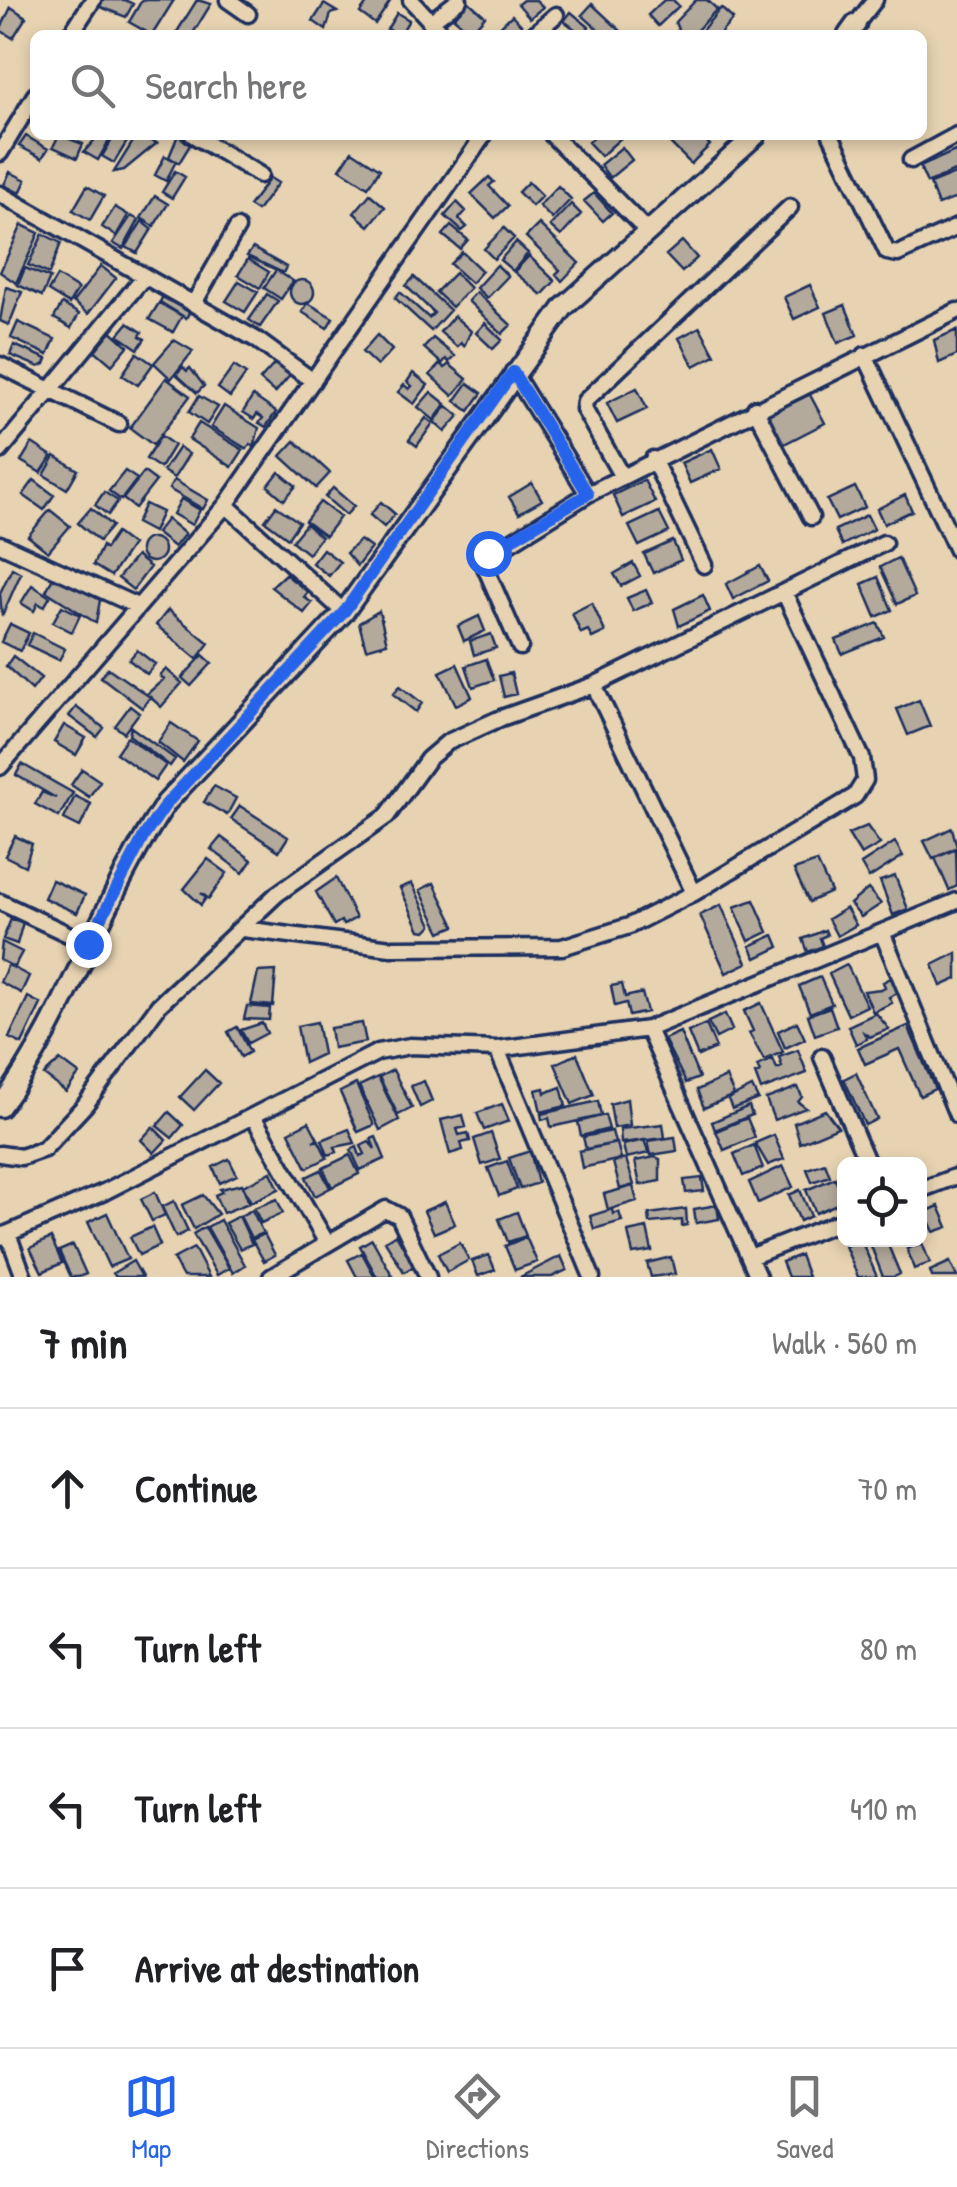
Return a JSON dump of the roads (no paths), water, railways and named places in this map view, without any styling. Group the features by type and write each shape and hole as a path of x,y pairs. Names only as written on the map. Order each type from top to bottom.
{"street":[{"path":"73,30 92,0"},
{"path":"228,0 248,14"},
{"path":"411,0 438,30"},
{"path":"430,22 460,0"},
{"path":"852,29 875,0"},
{"path":"539,30 556,14"},
{"path":"0,152 30,103"},
{"path":"911,160 957,136"},
{"path":"202,140 260,174"},
{"path":"0,767 226,505 482,140"},
{"path":"557,140 647,230"},
{"path":"0,1108 8,1079 53,1022 88,944 144,836 166,804 344,612 513,372 564,307 750,140"},
{"path":"833,140 887,252 898,254 957,227"},
{"path":"0,194 258,340 313,381"},
{"path":"620,476 584,408 586,400 790,207"},
{"path":"194,303 238,228"},
{"path":"0,451 143,278"},
{"path":"520,647 482,560 620,476 957,312"},
{"path":"864,355 957,550"},
{"path":"0,364 120,424"},
{"path":"513,372 588,494"},
{"path":"755,408 811,517"},
{"path":"653,460 704,565"},
{"path":"226,505 344,612"},
{"path":"0,1154 21,1158 44,1149 86,1105 158,1006 278,894 387,816 428,759 448,742 500,718 594,685 884,543"},
{"path":"0,544 138,606"},
{"path":"243,930 391,948 562,946 630,926 694,894 856,796 865,780 862,758 784,592"},
{"path":"594,685 694,894"},
{"path":"24,1277 4,1236 254,1118 378,1052 410,1046 497,1049 648,1029 957,901"},
{"path":"0,902 88,944"},
{"path":"882,932 957,1115"},
{"path":"648,1029 758,1277"},
{"path":"497,1049 592,1277"},
{"path":"822,1057 865,1157"},
{"path":"254,1118 327,1243"},
{"path":"927,1187 957,1176"},
{"path":"271,1277 386,1209 399,1216 428,1277"},
{"path":"750,1258 837,1223"}]}
